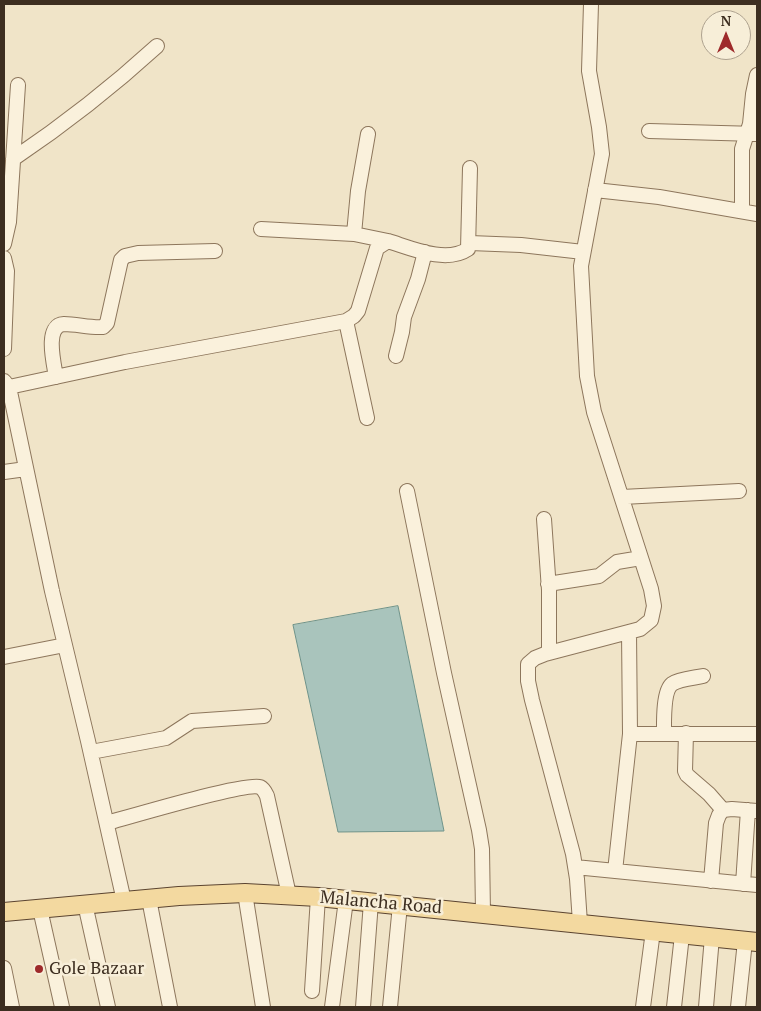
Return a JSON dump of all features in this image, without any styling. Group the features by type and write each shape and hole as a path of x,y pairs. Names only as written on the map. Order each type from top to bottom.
{"main road":[{"name":"Malancha Road","path":"4,912 85,904 246,893 371,902 751,941"}],"street":[{"path":"580,923 575,867 528,681 527,670 531,661 549,653 629,632 647,624 653,615 653,599 594,412 586,372 582,266 602,147 589,71 590,4"},
{"path":"13,159 50,134 113,86 157,46"},
{"path":"742,211 742,149 752,134 750,124 757,75"},
{"path":"4,244 9,222 18,86"},
{"path":"649,131 752,134"},
{"path":"354,234 358,192 368,134"},
{"path":"261,229 354,234 441,255 463,253 468,249 470,243 470,168"},
{"path":"595,190 659,197 757,214"},
{"path":"124,901 6,384 56,377 346,320 354,316 358,311 377,248 388,241"},
{"path":"470,243 521,245 583,252"},
{"path":"56,377 51,345 54,329 58,325 65,324 103,327 106,323 120,260 125,256 138,253 215,251"},
{"path":"396,356 404,317 418,279 425,252"},
{"path":"4,258 7,271 4,349"},
{"path":"346,320 367,418"},
{"path":"4,472 26,469"},
{"path":"407,491 482,849 483,913"},
{"path":"622,497 739,491"},
{"path":"544,519 548,584 549,653"},
{"path":"548,584 600,576 617,562 641,558"},
{"path":"614,871 630,734 629,632"},
{"path":"4,657 65,645"},
{"path":"664,734 665,704 669,688 672,684 703,676"},
{"path":"91,752 166,738 192,721 264,716"},
{"path":"630,734 757,734"},
{"path":"686,734 685,771 723,810"},
{"path":"106,823 219,793 252,786 259,787 266,796 289,896"},
{"path":"711,881 718,815 723,810 753,811 742,884"},
{"path":"575,867 757,886"},
{"path":"246,893 263,1007"},
{"path":"312,992 318,897"},
{"path":"149,899 170,1007"},
{"path":"332,1007 346,900"},
{"path":"363,1007 371,902"},
{"path":"85,904 108,1007"},
{"path":"390,1007 400,905"},
{"path":"40,909 62,1007"},
{"path":"642,1007 653,931"},
{"path":"674,1007 682,935"},
{"path":"706,1007 712,937"},
{"path":"738,1007 751,941"},
{"path":"4,968 12,1007"}],"water":[{"path":"398,606 444,831 338,832 293,625"}],"place":[{"name":"Gole Bazaar","path":"39,969"}]}
